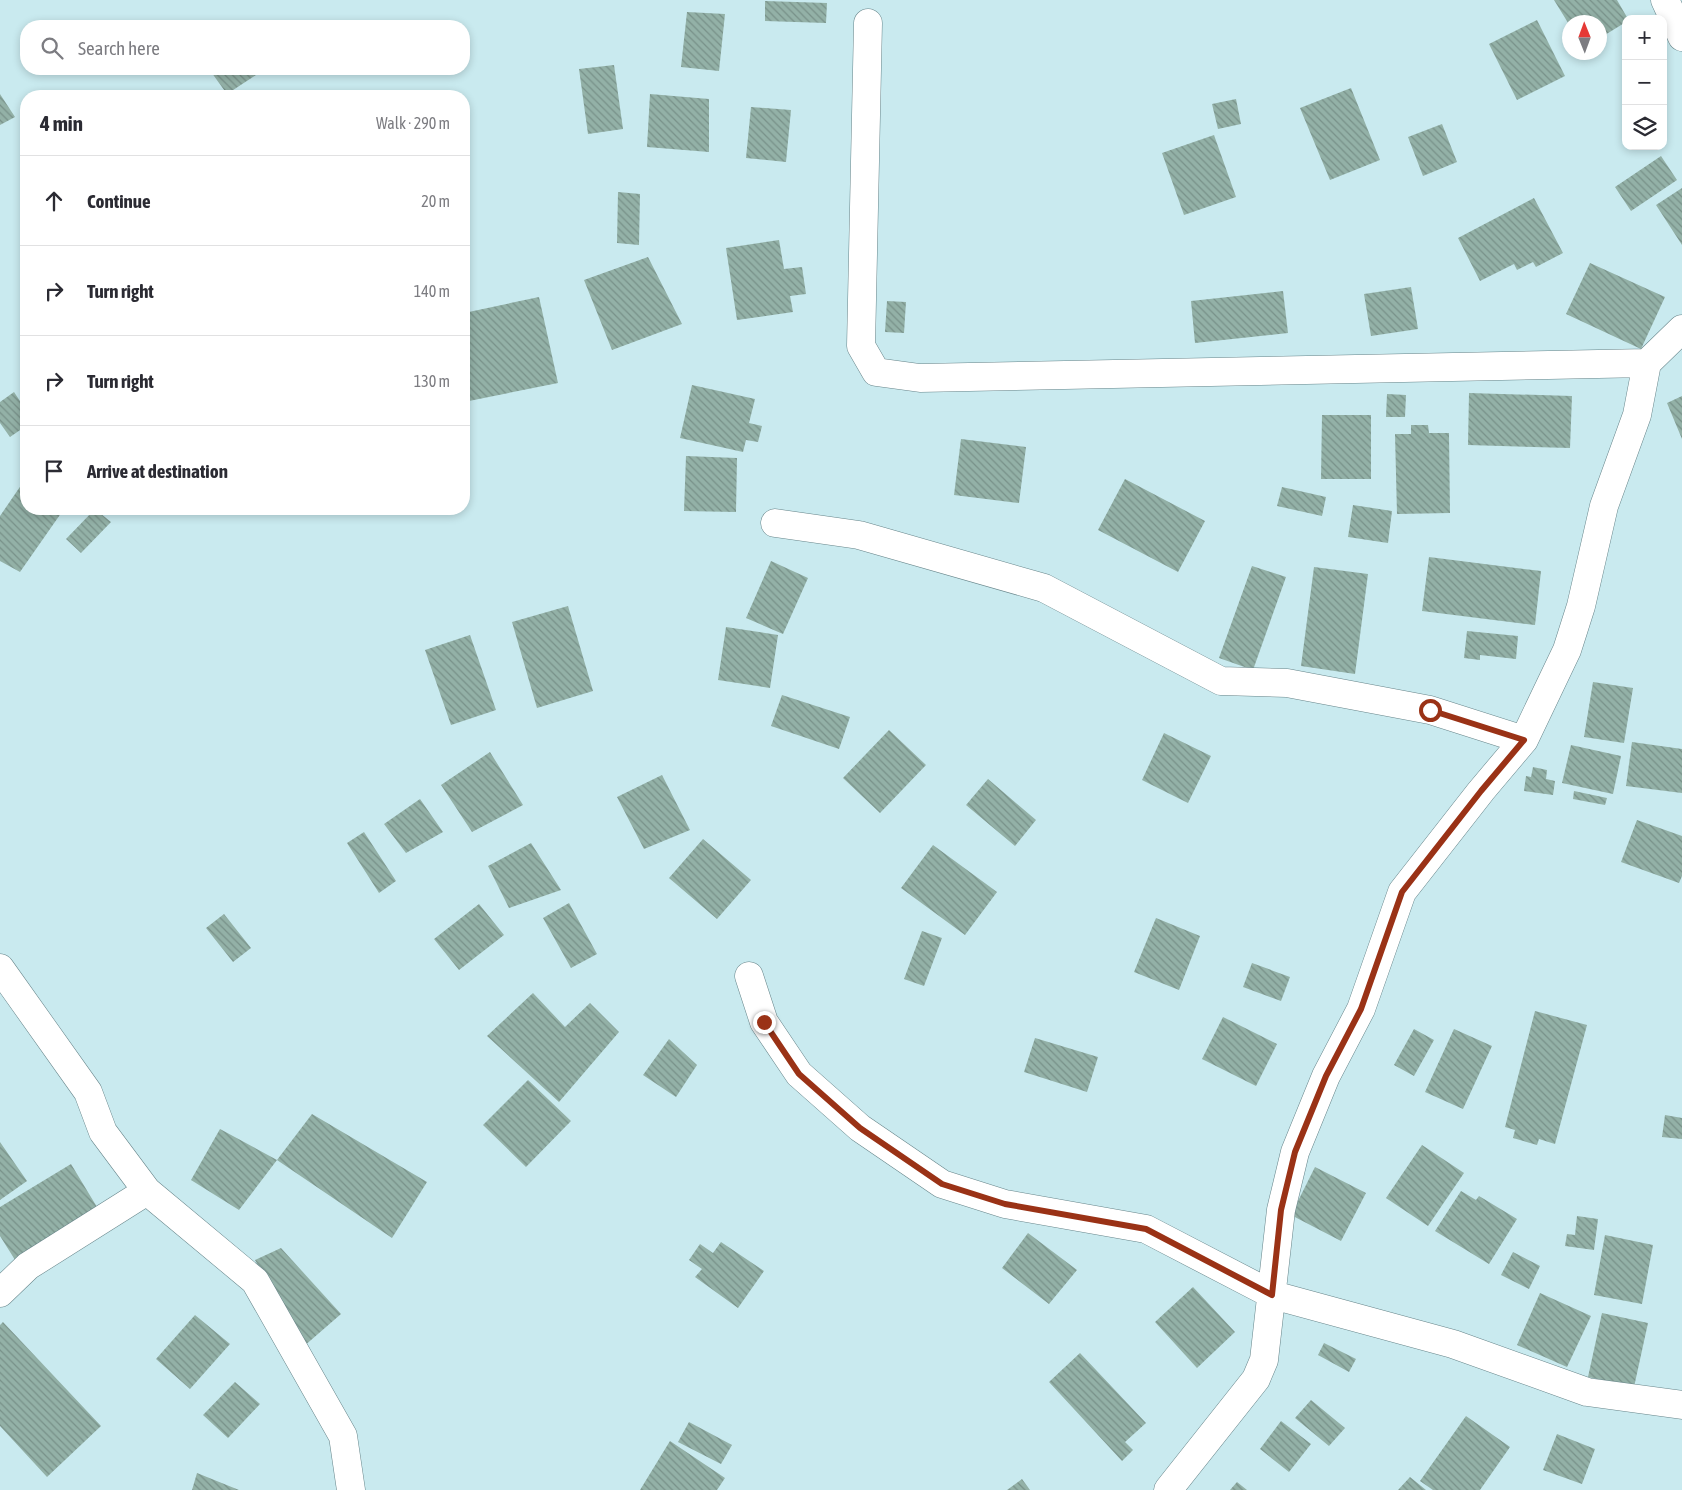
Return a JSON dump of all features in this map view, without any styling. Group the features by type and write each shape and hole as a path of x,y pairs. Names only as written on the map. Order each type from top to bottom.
{"street":[{"path":"1664,0 1682,36"},
{"path":"868,23 861,346 876,372 920,378 1647,363"},
{"path":"1168,1490 1256,1379 1264,1360 1281,1210 1295,1152 1326,1076 1361,1009 1402,892 1481,791 1524,740 1567,650 1580,606 1604,506 1637,416 1647,363 1682,328"},
{"path":"775,523 859,535 1044,588 1221,681 1287,683 1430,710 1524,740"},
{"path":"0,968 88,1092 103,1132 147,1191 255,1281 343,1436 352,1490"},
{"path":"749,976 764,1022 799,1074 860,1128 942,1184 1005,1204 1146,1229 1272,1295 1453,1344 1587,1392 1682,1405"},
{"path":"0,1294 28,1266 147,1191"}],"building":[{"path":"1554,0 1617,0 1626,15 1622,15 1622,24 1607,34 1607,15 1563,15"},
{"path":"765,1 827,3 826,23 765,21"},
{"path":"687,12 725,14 719,71 681,67"},
{"path":"1537,20 1565,76 1517,100 1489,44"},
{"path":"614,65 623,129 588,134 579,69"},
{"path":"213,75 256,75 233,90 224,90"},
{"path":"1351,88 1380,160 1330,180 1300,108"},
{"path":"0,94 15,117 0,125"},
{"path":"650,94 709,99 709,152 647,147"},
{"path":"1236,99 1241,124 1218,129 1212,104"},
{"path":"751,107 791,110 786,162 746,158"},
{"path":"1442,124 1457,162 1423,176 1408,137"},
{"path":"1214,135 1236,197 1184,215 1162,153"},
{"path":"1661,156 1677,180 1631,211 1615,187"},
{"path":"1682,188 1682,245 1656,205"},
{"path":"618,192 640,194 639,245 617,243"},
{"path":"1534,198 1563,253 1536,267 1533,262 1517,270 1514,264 1480,281 1458,238"},
{"path":"779,240 784,269 802,267 806,294 790,296 793,312 737,320 726,248"},
{"path":"648,257 682,324 612,350 584,280"},
{"path":"1590,263 1665,297 1641,349 1566,314"},
{"path":"1411,287 1418,329 1371,336 1364,294"},
{"path":"1283,291 1288,333 1195,343 1191,301"},
{"path":"539,297 558,383 470,401 470,312"},
{"path":"887,301 906,302 904,333 885,332"},
{"path":"692,385 755,399 749,423 762,426 758,442 746,440 743,452 680,438"},
{"path":"14,392 20,401 20,430 10,437 0,423 0,402"},
{"path":"1469,393 1572,396 1570,448 1468,445"},
{"path":"1387,394 1406,395 1405,417 1386,417"},
{"path":"1682,396 1682,439 1667,403"},
{"path":"1322,415 1371,415 1371,479 1321,479"},
{"path":"1411,425 1428,425 1429,433 1449,433 1450,513 1397,514 1395,434 1411,434"},
{"path":"961,439 1026,447 1019,503 954,495"},
{"path":"686,456 737,458 736,512 684,511"},
{"path":"1125,479 1205,521 1178,572 1098,530"},
{"path":"20,487 20,515 60,515 20,572 0,561 0,516"},
{"path":"1282,487 1326,497 1322,516 1277,506"},
{"path":"1353,505 1392,511 1388,543 1348,537"},
{"path":"89,515 102,515 111,522 81,553 66,539"},
{"path":"1429,557 1541,571 1535,625 1422,611"},
{"path":"771,561 808,578 783,634 746,618"},
{"path":"1252,566 1286,577 1253,670 1219,658"},
{"path":"1314,567 1368,574 1355,674 1301,666"},
{"path":"568,606 593,691 537,708 512,622"},
{"path":"726,627 778,635 770,688 718,680"},
{"path":"1467,631 1518,636 1516,659 1480,655 1480,660 1464,658"},
{"path":"470,635 496,710 451,725 425,650"},
{"path":"1593,682 1633,688 1624,743 1584,737"},
{"path":"782,695 850,717 839,749 771,726"},
{"path":"889,730 926,765 880,813 843,778"},
{"path":"1164,733 1211,756 1188,803 1142,780"},
{"path":"1632,742 1682,749 1682,793 1626,786"},
{"path":"1571,745 1621,756 1613,794 1562,783"},
{"path":"490,752 523,805 472,832 441,785"},
{"path":"1533,767 1547,770 1546,779 1555,781 1553,795 1524,791 1526,776 1531,777"},
{"path":"662,775 690,830 644,849 617,797"},
{"path":"988,779 1036,820 1015,846 966,805"},
{"path":"1574,791 1607,798 1605,805 1573,799"},
{"path":"420,799 443,832 406,853 384,824"},
{"path":"1637,820 1682,836 1682,876 1679,883 1621,862"},
{"path":"364,832 396,881 379,893 347,843"},
{"path":"703,839 751,880 717,919 669,878"},
{"path":"531,843 561,890 509,908 488,866"},
{"path":"933,845 997,892 965,935 901,888"},
{"path":"569,903 597,954 571,968 543,918"},
{"path":"479,904 504,935 459,970 434,939"},
{"path":"224,914 251,948 233,962 206,928"},
{"path":"1156,918 1200,936 1179,990 1134,972"},
{"path":"922,931 942,938 924,986 904,979"},
{"path":"1252,963 1290,977 1281,1001 1243,987"},
{"path":"533,993 565,1027 590,1003 619,1032 559,1102 487,1036"},
{"path":"1535,1011 1587,1025 1555,1144 1539,1139 1537,1145 1513,1138 1515,1130 1505,1127"},
{"path":"1223,1017 1277,1044 1256,1086 1202,1059"},
{"path":"1414,1029 1434,1040 1414,1076 1394,1065"},
{"path":"1454,1029 1492,1046 1463,1109 1425,1092"},
{"path":"1035,1038 1098,1057 1087,1092 1024,1072"},
{"path":"669,1039 697,1065 676,1097 643,1075"},
{"path":"528,1080 571,1121 526,1167 483,1125"},
{"path":"312,1114 427,1182 392,1238 277,1160"},
{"path":"1665,1115 1682,1118 1682,1139 1662,1137"},
{"path":"220,1129 277,1160 239,1210 191,1180"},
{"path":"0,1142 27,1181 0,1200"},
{"path":"1422,1145 1464,1173 1428,1226 1386,1198"},
{"path":"71,1164 100,1212 17,1263 0,1236 0,1207"},
{"path":"1315,1167 1366,1193 1341,1241 1291,1215"},
{"path":"1461,1191 1476,1200 1479,1196 1517,1219 1489,1264 1435,1231"},
{"path":"1577,1216 1598,1219 1594,1250 1565,1246 1567,1234 1575,1235"},
{"path":"1028,1233 1077,1270 1049,1304 1002,1268"},
{"path":"1605,1235 1653,1245 1642,1304 1594,1295"},
{"path":"721,1242 764,1271 738,1308 695,1277 702,1269 689,1260 700,1244 713,1253"},
{"path":"281,1248 341,1314 303,1347 255,1260"},
{"path":"1513,1252 1540,1266 1529,1289 1501,1275"},
{"path":"1193,1287 1235,1332 1197,1368 1155,1322"},
{"path":"1540,1293 1591,1316 1567,1367 1517,1345"},
{"path":"1602,1313 1648,1323 1634,1387 1588,1377"},
{"path":"195,1315 230,1344 190,1389 156,1359"},
{"path":"3,1322 101,1426 47,1477 0,1426 0,1325"},
{"path":"1324,1343 1356,1359 1349,1372 1318,1355"},
{"path":"1080,1353 1146,1423 1125,1442 1133,1450 1122,1461 1049,1382"},
{"path":"235,1382 260,1404 228,1438 203,1415"},
{"path":"1311,1400 1345,1428 1329,1446 1295,1418"},
{"path":"1466,1416 1510,1447 1480,1490 1433,1490 1420,1481"},
{"path":"1281,1421 1311,1444 1289,1472 1260,1449"},
{"path":"689,1422 732,1445 721,1464 678,1442"},
{"path":"1557,1434 1595,1449 1582,1484 1543,1470"},
{"path":"670,1441 725,1478 717,1490 640,1490"},
{"path":"197,1473 239,1490 192,1490"},
{"path":"1410,1477 1426,1490 1398,1490"},
{"path":"1022,1479 1030,1490 1007,1490"},
{"path":"1237,1482 1247,1490 1230,1490"}],"route":[{"path":"764,1022 799,1074 860,1128 942,1184 1005,1204 1146,1229 1272,1295 1281,1210 1295,1152 1326,1076 1361,1009 1402,892 1481,791 1524,740 1430,710"}]}
